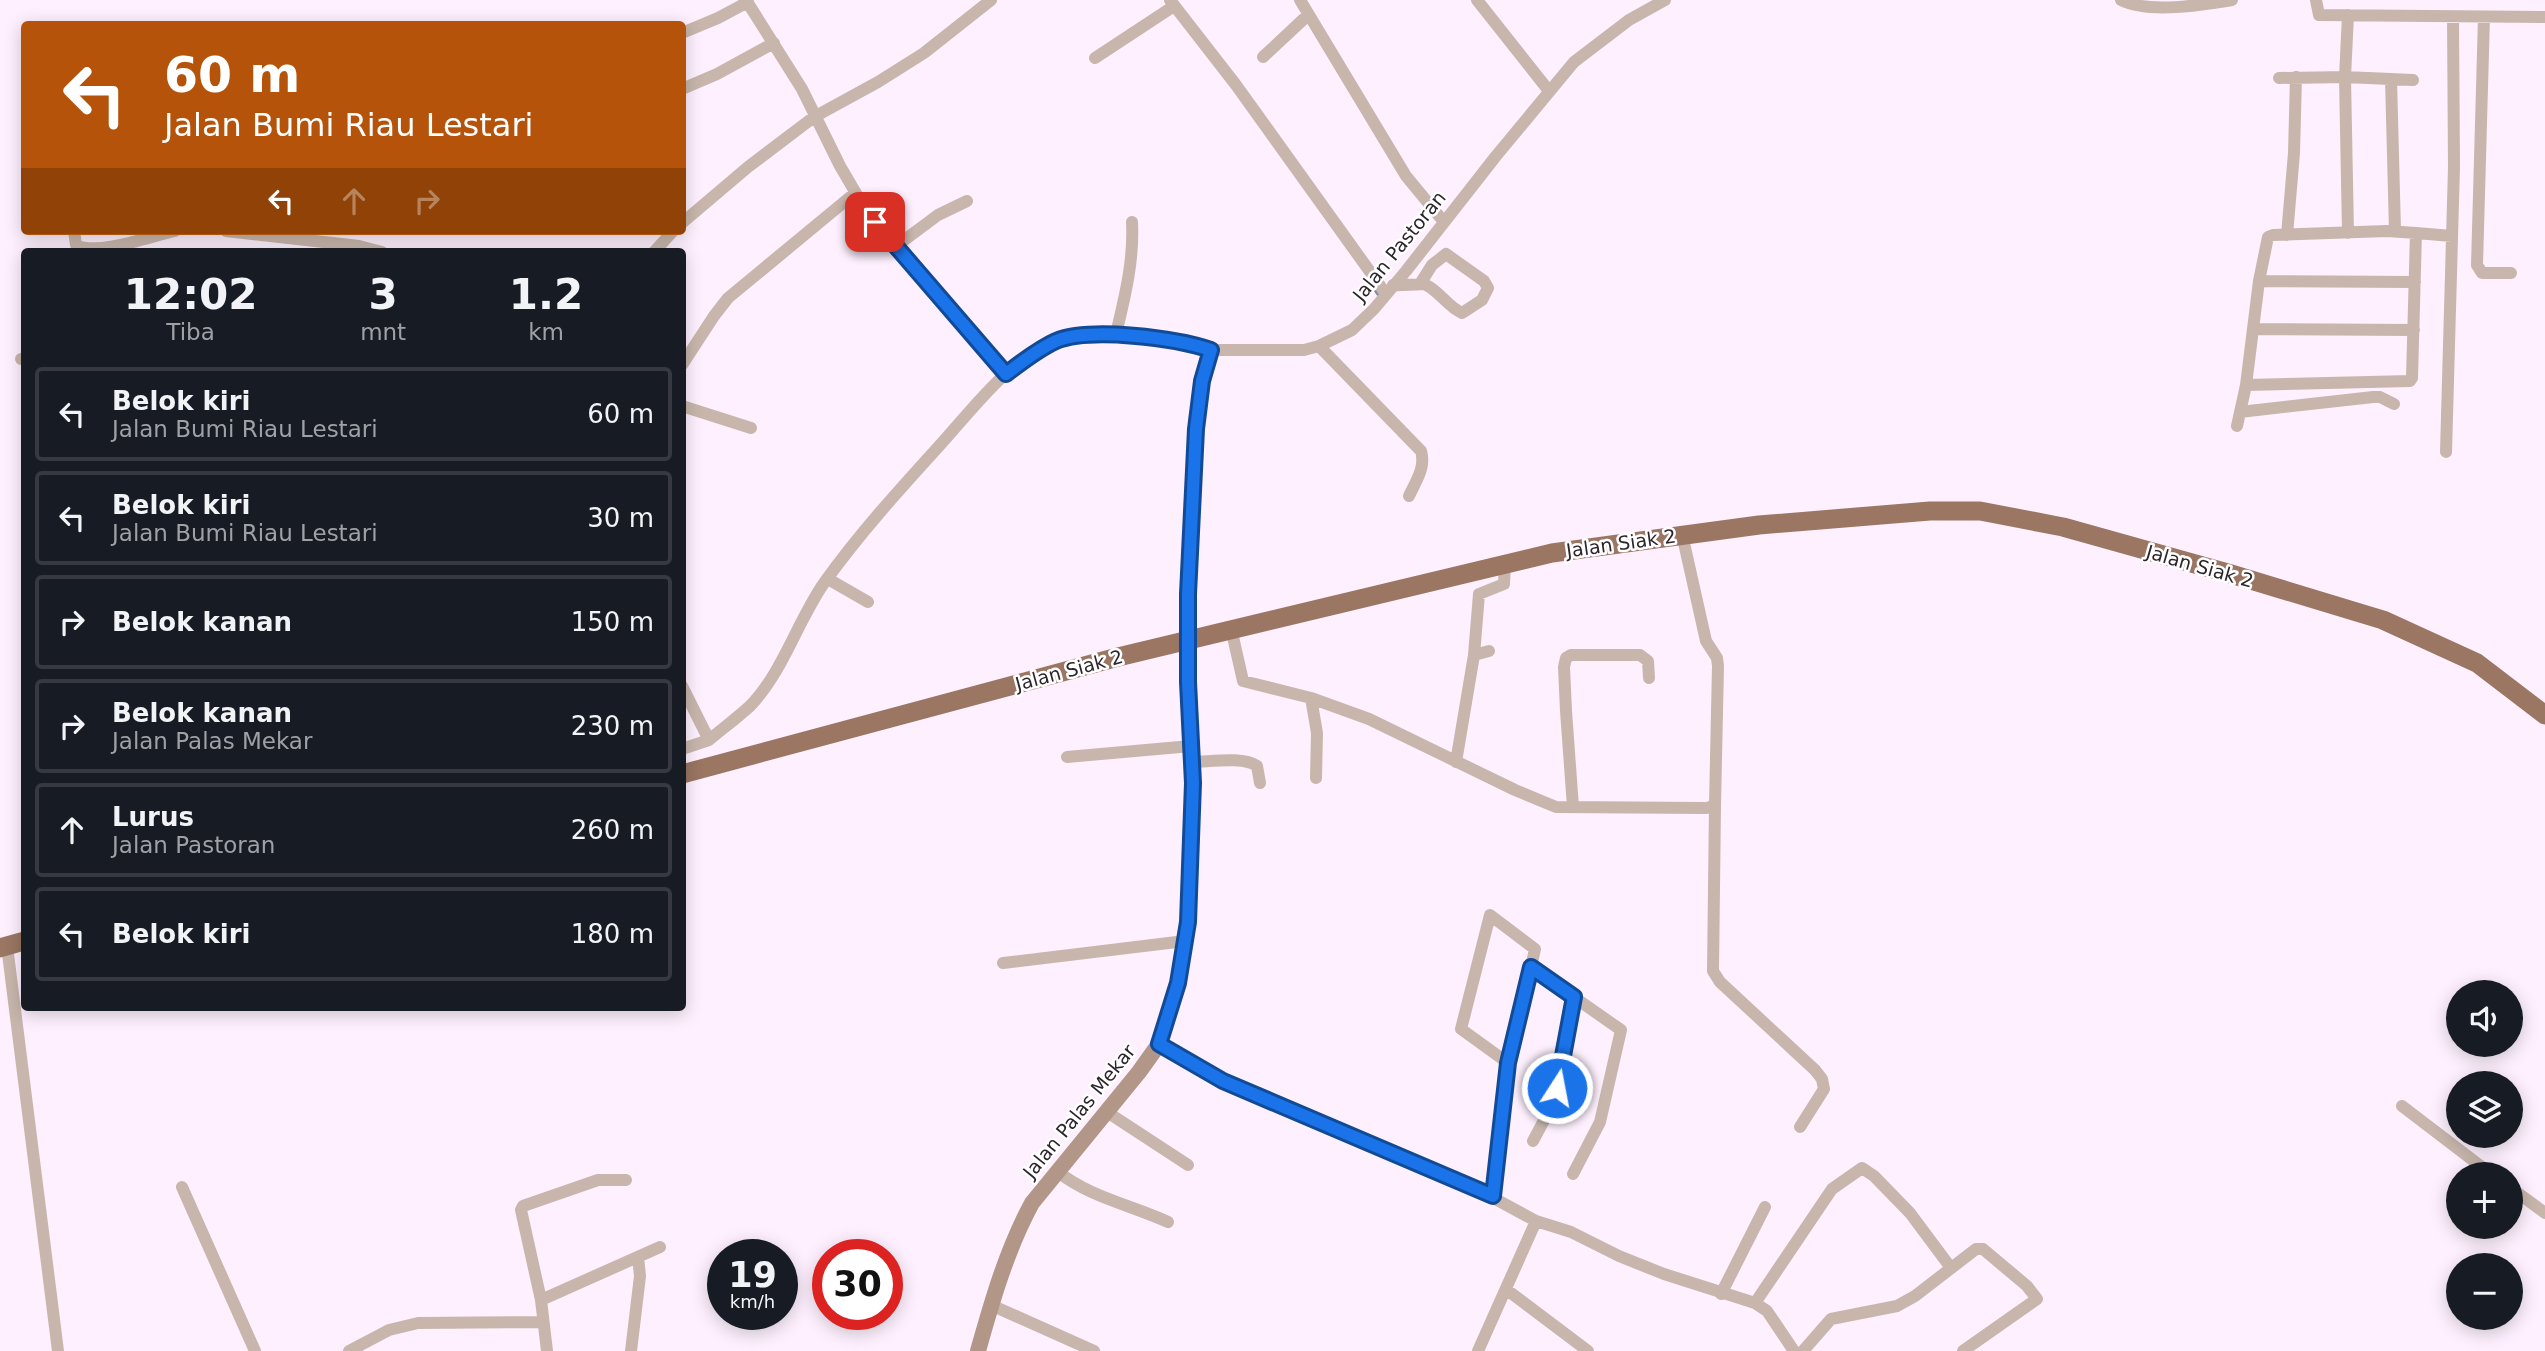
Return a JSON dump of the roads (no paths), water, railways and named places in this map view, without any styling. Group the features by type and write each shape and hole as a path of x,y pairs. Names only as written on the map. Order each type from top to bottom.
{"highway":[{"name":"Jalan Siak 2","path":"686,773 1231,628 1552,553 1682,534 1930,511 1980,511 2063,527 2383,620 2477,663 2545,715"}],"main road":[{"name":"Jalan Palas Mekar","path":"978,1351 991,1305 1032,1203 1159,1044 1178,983 1189,894 1192,762 1189,640"}],"street":[{"path":"686,220 748,167 814,117 924,53 991,0"},
{"path":"1300,0 1406,176 1444,222"},
{"path":"1477,0 1549,91"},
{"name":"Jalan Pastoran","path":"709,740 750,706 763,690 828,579 904,485 1006,374 1033,354 1057,341 1075,337 1116,334 1211,350 1280,351 1319,346 1352,330 1374,309 1574,62 1605,36 1665,0"},
{"path":"2121,0 2143,6 2198,5 2232,0"},
{"path":"2316,0 2319,15 2545,17"},
{"path":"686,31 718,18 747,1 802,89 855,194 895,247 1006,374"},
{"path":"1095,58 1172,3 1389,289 1428,285 1462,313 1482,300 1488,288 1484,281 1450,254 1432,265 1420,284"},
{"path":"1263,57 1308,15"},
{"path":"2348,15 2344,77 2348,233"},
{"path":"2446,452 2452,236 2453,17"},
{"path":"2484,18 2477,265 2483,273 2511,273"},
{"path":"686,87 718,74 774,43"},
{"path":"2287,235 2294,153 2295,77"},
{"path":"2279,78 2413,80"},
{"path":"2391,79 2395,231"},
{"path":"686,359 728,298 855,194"},
{"path":"895,247 938,215 967,201"},
{"path":"1116,334 1131,270 1132,222"},
{"path":"2237,426 2246,385 2259,281 2267,239 2270,236 2395,231 2417,239 2452,236"},
{"path":"91,248 158,235"},
{"path":"261,235 367,248"},
{"path":"658,248 669,235"},
{"path":"2246,385 2405,382 2412,377 2417,239"},
{"path":"2259,281 2415,282"},
{"path":"2253,329 2414,330"},
{"path":"1319,346 1421,451 1424,459 1422,467 1409,496"},
{"path":"1189,640 1188,594 1196,429 1202,381 1211,350"},
{"path":"2240,412 2373,397 2381,397 2394,404"},
{"path":"686,407 751,428"},
{"path":"1682,534 1706,641 1717,658 1718,666 1713,971 1720,982 1822,1079 1824,1089 1800,1127"},
{"path":"1456,762 1474,655 1479,594 1504,584 1505,563"},
{"path":"828,579 868,601"},
{"path":"1231,628 1242,681 1311,698 1370,719 1515,790 1556,807 1702,809 1715,806"},
{"path":"1474,655 1489,651"},
{"path":"1573,807 1566,711 1566,658 1571,655 1640,655 1648,661 1649,678"},
{"path":"686,694 709,740 686,748"},
{"path":"1311,698 1315,716 1316,778"},
{"path":"1067,757 1191,746"},
{"path":"1192,762 1253,762 1257,766 1260,783"},
{"path":"1493,1196 1508,1063 1535,949 1490,915 1461,1029 1508,1063"},
{"path":"1003,963 1185,941"},
{"path":"11,945 58,1351"},
{"path":"1531,967 1621,1030 1600,1122 1573,1174"},
{"path":"1533,1140 1550,1109 1557,1088 1574,997"},
{"path":"1159,1044 1234,1086 1493,1196 1536,1222 1571,1231 1619,1256 1721,1294 1755,1303 1767,1311 1794,1351"},
{"path":"2402,1106 2475,1162"},
{"path":"1107,1112 1188,1166"},
{"path":"1755,1303 1832,1189 1862,1168 1874,1176 1910,1213 1951,1268"},
{"path":"1057,1171 1069,1181 1100,1196 1168,1222"},
{"path":"547,1351 541,1300 521,1210 523,1206 598,1180 626,1180"},
{"path":"182,1187 255,1351"},
{"path":"2523,1197 2545,1213"},
{"path":"1721,1294 1765,1207"},
{"path":"1478,1351 1536,1222"},
{"path":"541,1300 660,1247"},
{"path":"1803,1351 1831,1319 1897,1306 1915,1296 1976,1250 1983,1249 2037,1297 2036,1301 1963,1351"},
{"path":"631,1351 640,1276 638,1257"},
{"path":"1507,1290 1588,1351"},
{"path":"991,1305 1094,1351"},
{"path":"349,1351 389,1331 418,1323 542,1322"}],"waterway":[{"path":"1371,284 1378,294"}]}
